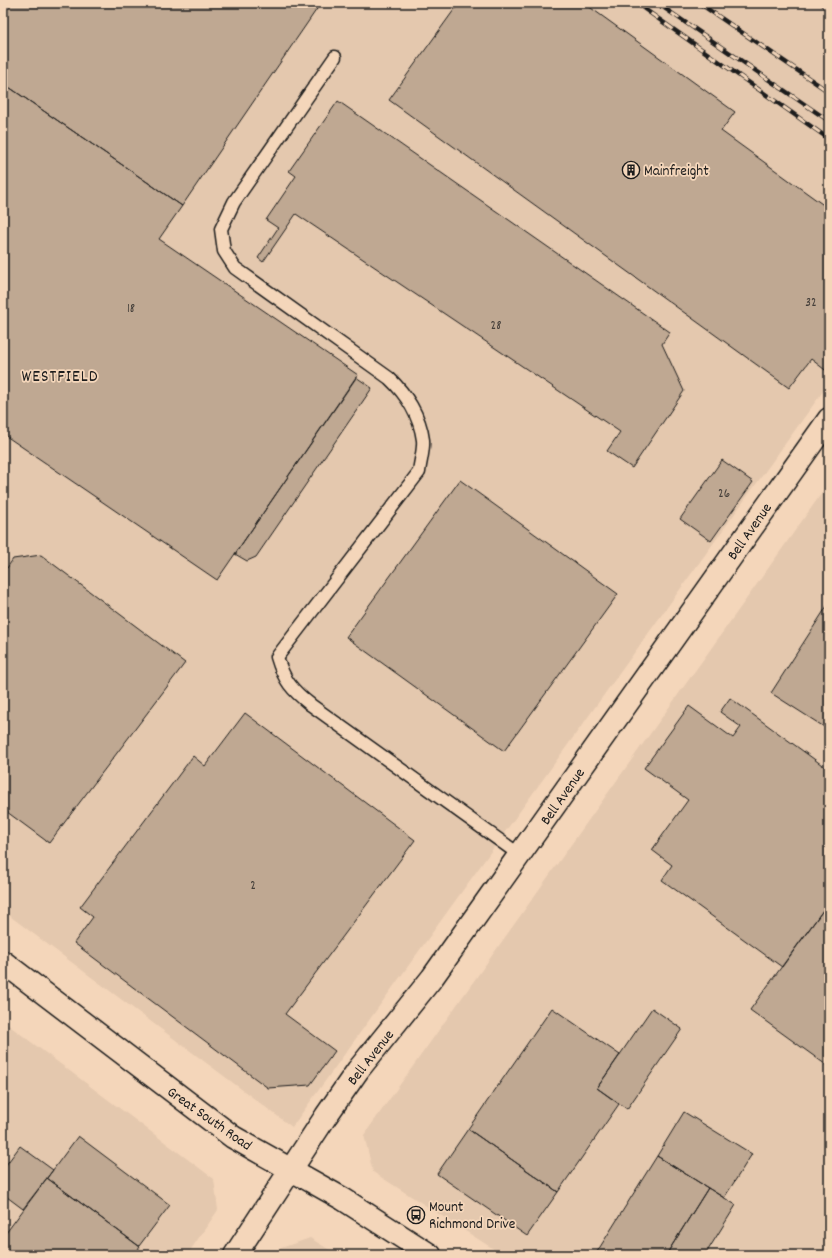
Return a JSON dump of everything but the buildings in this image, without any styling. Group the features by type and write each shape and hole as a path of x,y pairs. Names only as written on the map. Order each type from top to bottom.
{"street":[{"name":"Bell Avenue","path":"291,1169 358,1070 432,978 829,419"},
{"name":"Great South Road","path":"3,962 233,1137 356,1207 430,1255"},
{"path":"235,1255 291,1169"}],"lane":[{"path":"334,56 234,202 221,229 224,251 235,268 389,378 404,392 417,419 423,441 419,472 277,657 282,675 294,691 311,706 520,854"}],"shaded area":[{"path":"3,3 829,3 829,383 292,1127 3,911"},
{"path":"829,483 829,1255 503,1255 373,1172 364,1135"},
{"path":"3,1021 214,1179 218,1210 187,1255 3,1255"},
{"path":"310,1238 338,1255 275,1255 281,1248"}],"railway":[{"path":"636,3 829,139"},
{"path":"657,3 829,121"},
{"path":"699,3 829,92"},
{"path":"821,3 829,11"}],"place":[{"name":"Mainfreight","path":"631,170"},
{"name":"Mount Richmond Drive","path":"416,1215"}],"district":[{"name":"WESTFIELD","path":"60,375"}]}
